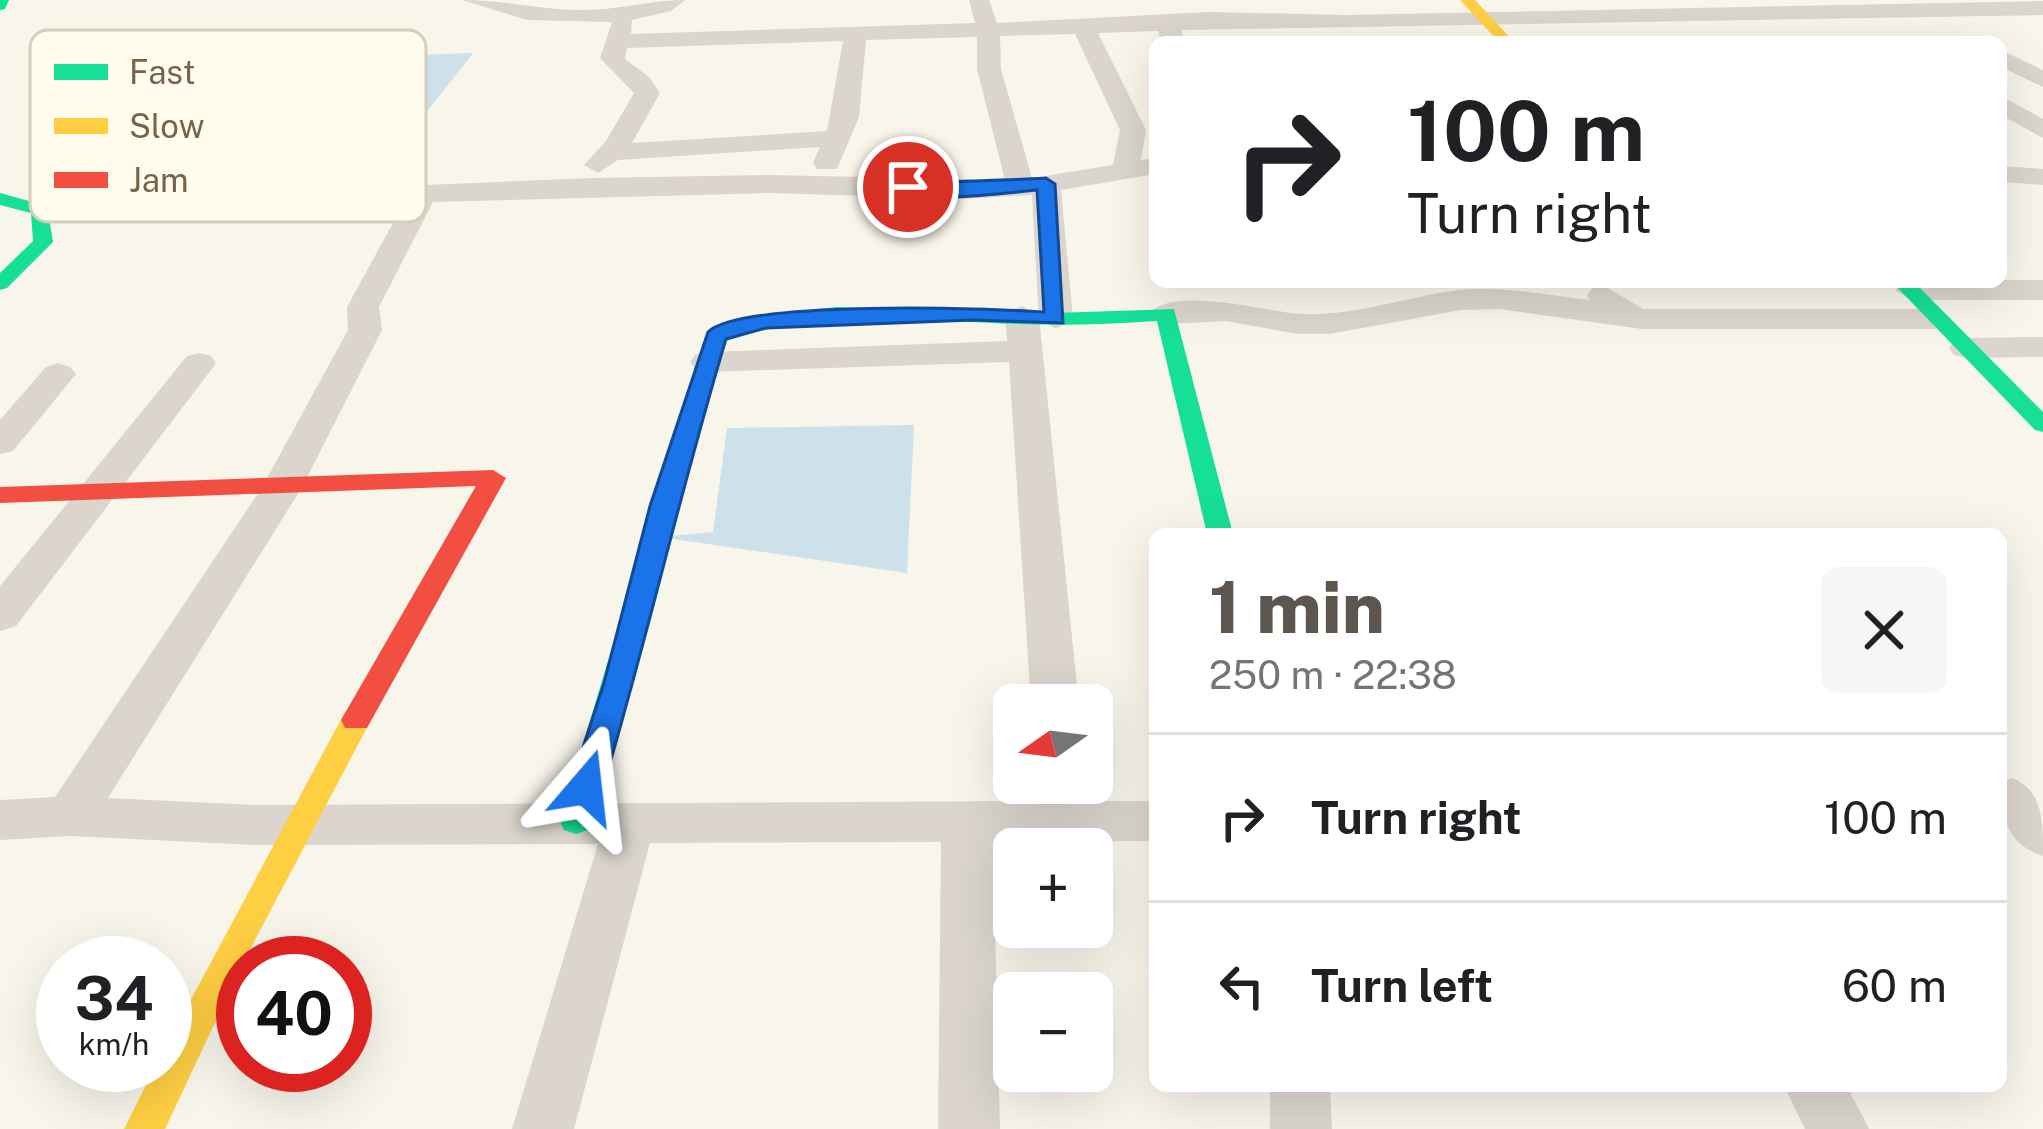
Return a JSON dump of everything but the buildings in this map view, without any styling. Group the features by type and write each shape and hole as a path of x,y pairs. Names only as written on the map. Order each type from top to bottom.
{"street":[{"path":"473,0 498,0 524,14 654,12 674,0"},
{"path":"979,0 988,28 988,69 1033,186 1034,329 1054,684"},
{"path":"1160,0 1176,29"},
{"path":"1659,0 1678,16"},
{"path":"615,41 988,28 1176,29 1259,10 1346,22 1474,9 1678,16 1833,6 2043,8"},
{"path":"1833,6 1873,36"},
{"path":"1914,7 1958,32"},
{"path":"1474,9 1501,36"},
{"path":"2009,9 2043,27"},
{"path":"1773,13 1797,36"},
{"path":"627,14 612,58 616,66 643,82 647,93"},
{"path":"426,196 577,188 1033,186 1140,167 1133,130 1083,26"},
{"path":"815,185 840,138 849,75 855,64 855,33"},
{"path":"577,188 611,152 667,70 678,39"},
{"path":"2007,60 2043,80"},
{"path":"2007,108 2043,130"},
{"path":"611,152 840,138"},
{"path":"2007,174 2043,177"},
{"path":"0,200 30,208"},
{"path":"0,284 43,242 41,222"},
{"path":"70,816 281,488 356,348 364,330 363,307 408,222"},
{"path":"1598,288 1621,313"},
{"path":"1908,288 2040,418"},
{"path":"1974,288 2043,290"},
{"path":"543,1129 603,821 619,683 663,506 707,362 1166,314 1226,311 1298,324 1329,324 1461,300 1500,299 1659,320 1936,319"},
{"path":"1166,314 1219,528"},
{"path":"1966,348 2043,347"},
{"path":"0,616 199,363"},
{"path":"0,443 58,374"},
{"path":"0,495 493,478 298,824 145,1129"},
{"path":"0,820 70,816 298,824 967,824 1058,804"},
{"path":"1068,804 1149,820"},
{"path":"967,824 969,1129"},
{"path":"1300,1092 1301,1129"},
{"path":"1817,1092 1838,1129"}],"water":[{"path":"473,53 426,113 426,55"},
{"path":"914,425 907,573 660,537 713,532 727,428"}],"traffic: fast":[{"path":"0,6 2,0"},
{"path":"0,199 30,207"},
{"path":"0,284 43,242 41,222"},
{"path":"1908,288 2043,425"},
{"path":"576,821 716,337 752,325 836,313 1055,319 1166,314 1219,528"}],"traffic: slow":[{"path":"1467,0 1501,36"},
{"path":"144,1129 298,824 356,720"}],"traffic: jam":[{"path":"0,495 493,478 356,720"}],"route":[{"path":"586,787 619,683 663,506 716,337 724,329 766,322 973,314 1056,319 1046,184 962,190 908,187"}]}
